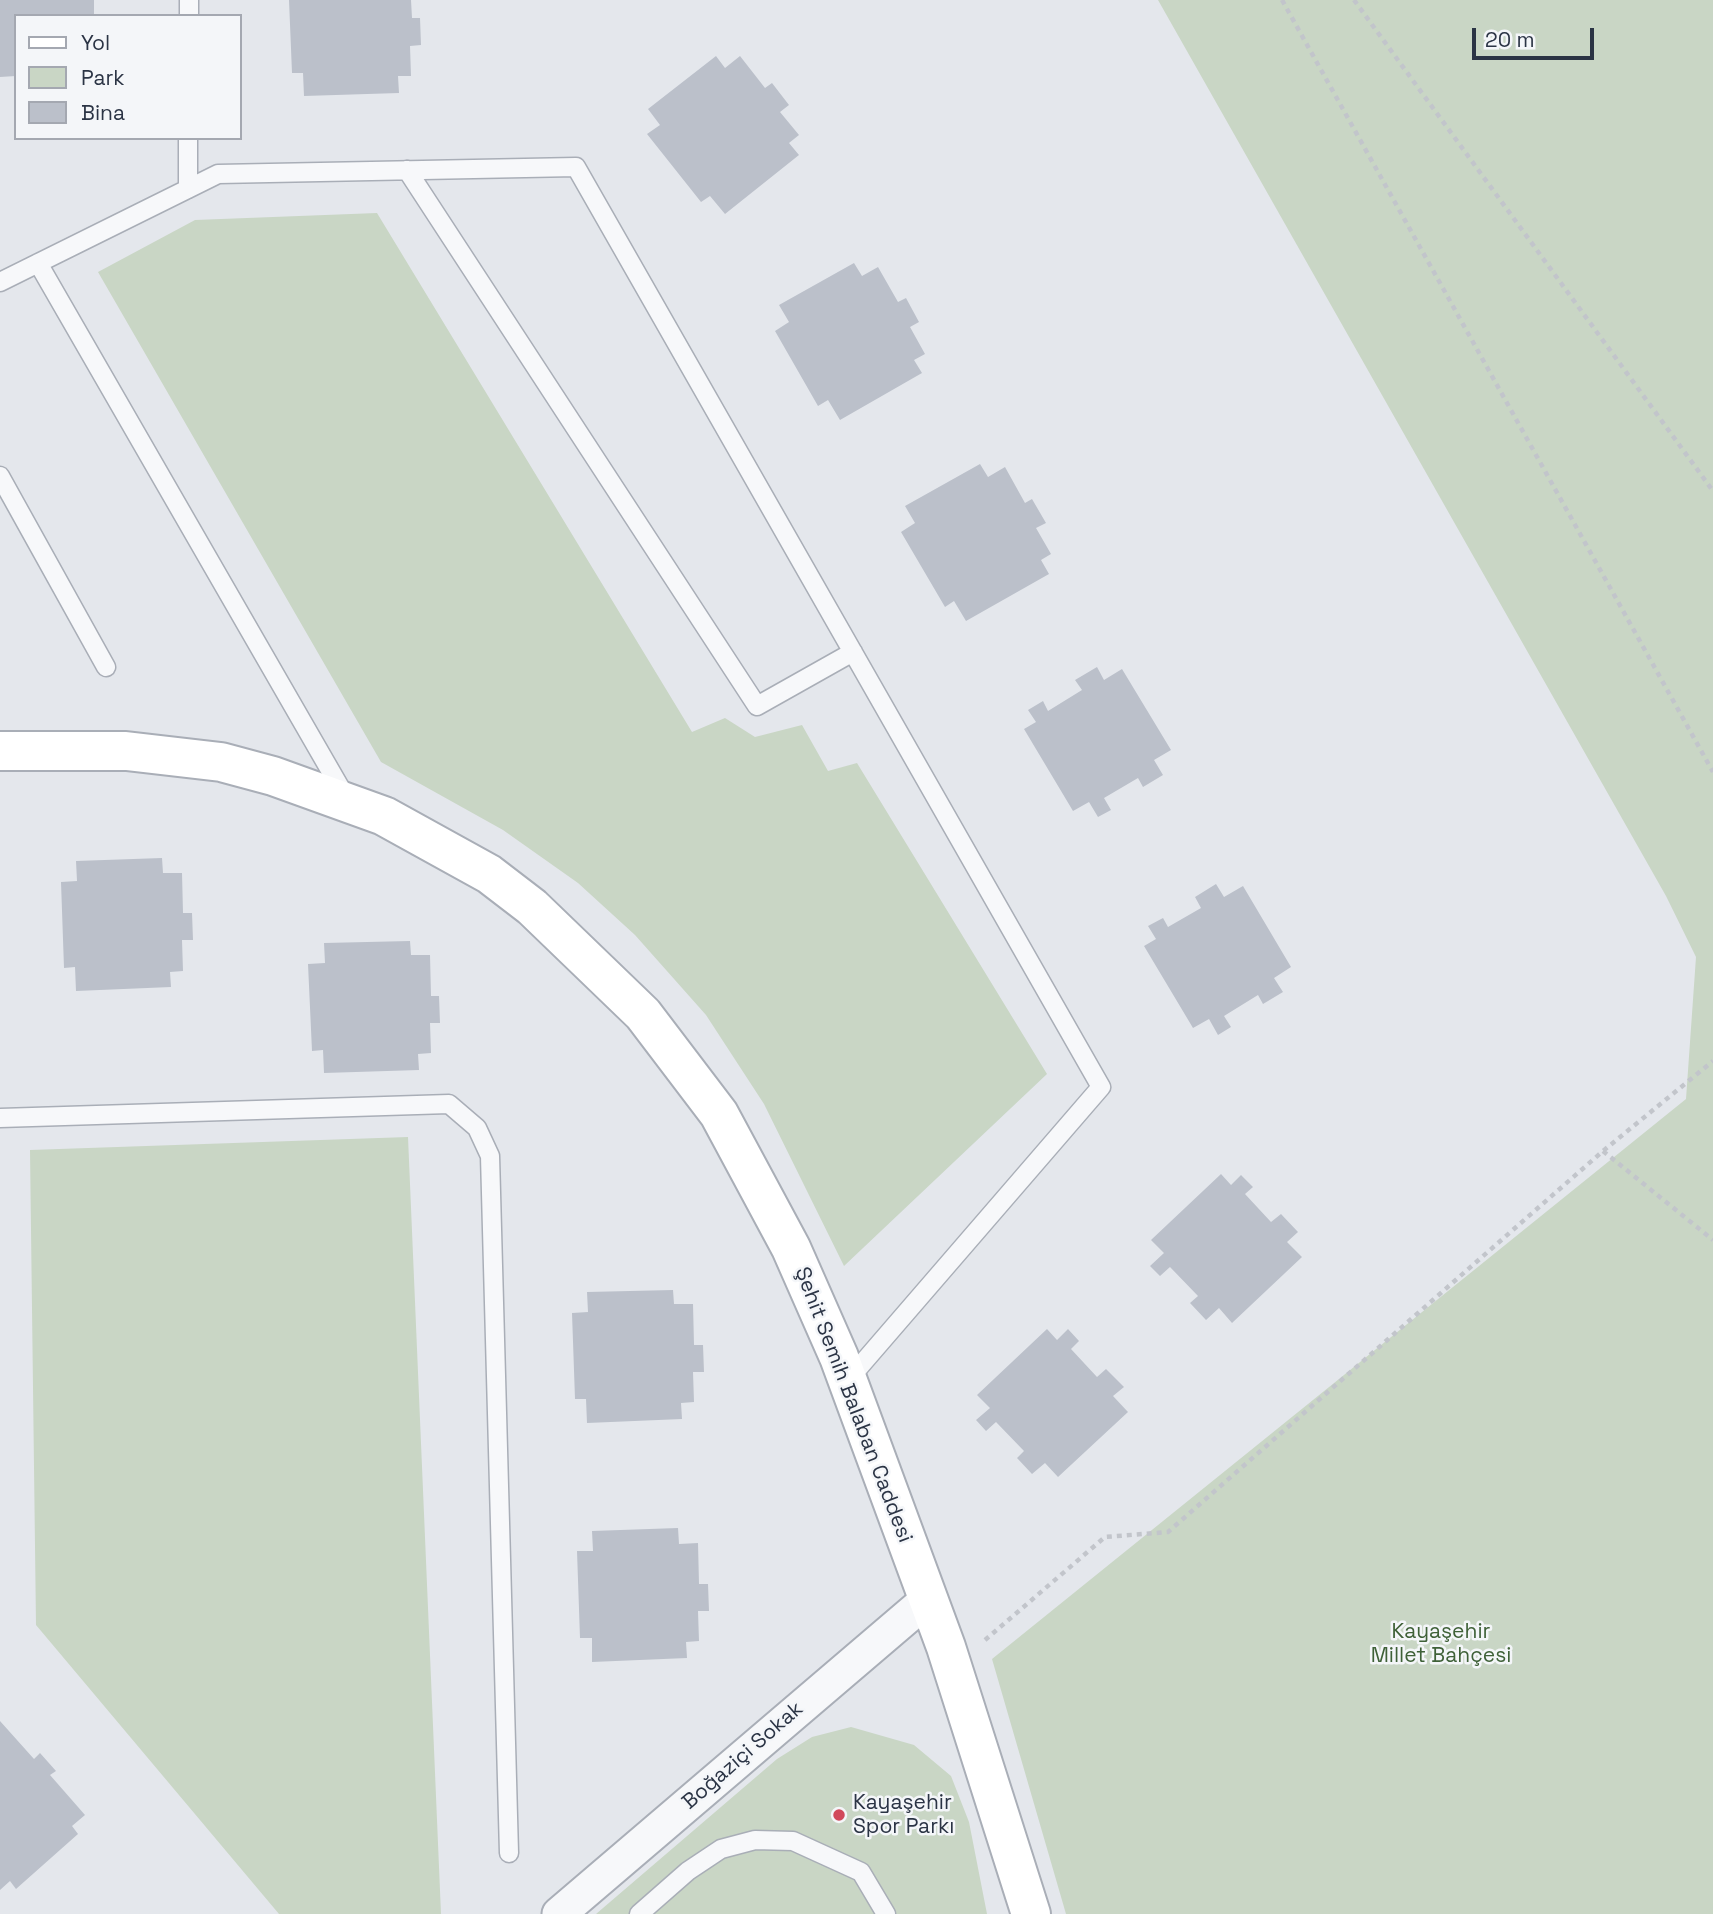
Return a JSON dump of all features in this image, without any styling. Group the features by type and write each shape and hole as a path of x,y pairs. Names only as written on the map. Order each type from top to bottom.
{"street":[{"name":"Şehit Semih Balaban Caddesi","path":"0,751 126,751 221,762 348,802 436,842 489,874 532,907 643,1014 719,1114 791,1248 847,1381 928,1599 1031,1914"},
{"name":"Boğaziçi Sokak","path":"559,1914 928,1599"}],"lane":[{"path":"188,140 188,189"},
{"path":"0,282 218,174 576,167 1101,1087 847,1381"},
{"path":"407,170 757,706 853,652"},
{"path":"38,264 348,802"},
{"path":"0,476 106,667"},
{"path":"0,1118 449,1104 477,1128 490,1156 509,1853"},
{"path":"639,1914 688,1871 721,1849 755,1840 793,1841 861,1872 886,1914"}],"path":[{"path":"1282,0 1713,772"},
{"path":"1354,0 1713,491"},
{"path":"952,1667 1105,1537 1168,1532 1603,1151 1713,1061"},
{"path":"1603,1151 1713,1240"}],"green space":[{"name":"Kayaşehir Millet Bahçesi","path":"1158,0 1713,0 1713,1914 1066,1914 992,1659 1686,1099 1696,957 1666,896"},
{"path":"377,213 692,732 725,718 755,737 802,725 828,771 857,763 1047,1074 844,1266 764,1104 706,1015 635,935 578,883 503,830 381,762 98,272 195,220"},
{"path":"408,1137 441,1914 279,1914 36,1625 30,1150"},
{"name":"Kayaşehir Spor Parkı","path":"851,1727 914,1745 951,1776 969,1822 987,1914 596,1914 777,1759 812,1737"}],"building":[{"path":"0,0 94,0 94,14 14,14 14,76 0,77"},
{"path":"289,0 411,0 412,18 420,18 421,45 410,46 411,76 398,76 399,93 304,96 303,73 292,73"},
{"path":"716,56 725,68 740,56 765,88 772,83 789,105 780,112 799,135 789,143 799,155 725,214 710,196 701,202 647,134 660,125 648,109"},
{"path":"854,263 862,276 878,267 898,302 906,298 919,322 910,327 925,354 914,360 922,373 840,420 828,400 818,406 775,331 789,322 779,305"},
{"path":"980,464 988,477 1005,467 1025,503 1032,499 1046,523 1036,528 1051,554 1041,560 1049,574 966,621 954,601 945,607 901,532 915,523 905,506"},
{"path":"1097,667 1104,680 1122,669 1171,750 1154,760 1163,775 1143,787 1138,778 1104,798 1111,810 1098,817 1089,802 1073,811 1024,729 1036,722 1028,710 1043,701 1048,711 1082,690 1075,680"},
{"path":"162,858 163,873 182,873 183,913 192,913 193,940 182,940 183,971 170,972 171,987 76,991 75,967 64,968 61,882 77,881 76,861"},
{"path":"1216,884 1224,897 1243,886 1291,967 1274,978 1283,992 1263,1004 1258,995 1224,1016 1231,1027 1218,1035 1209,1019 1193,1028 1144,946 1156,939 1148,926 1163,918 1168,927 1201,908 1195,897"},
{"path":"410,941 411,955 430,955 431,996 439,996 440,1023 430,1023 431,1053 418,1054 419,1070 324,1073 323,1050 312,1051 308,964 325,963 324,943"},
{"path":"1221,1174 1231,1185 1241,1175 1253,1187 1245,1194 1271,1222 1281,1214 1298,1232 1287,1242 1302,1257 1232,1323 1219,1308 1206,1320 1190,1303 1198,1296 1170,1267 1160,1276 1150,1266 1164,1253 1151,1240"},
{"path":"673,1290 674,1304 693,1304 694,1345 703,1345 704,1372 693,1372 694,1402 681,1403 682,1419 587,1423 586,1399 575,1399 572,1313 588,1312 587,1292"},
{"path":"1047,1329 1057,1340 1068,1329 1079,1341 1071,1349 1097,1377 1106,1369 1124,1387 1113,1396 1128,1412 1058,1477 1045,1463 1032,1474 1017,1458 1024,1451 996,1422 986,1431 976,1420 990,1408 977,1395"},
{"path":"678,1528 679,1544 698,1543 699,1584 708,1584 709,1611 698,1611 699,1641 686,1642 687,1658 592,1662 592,1638 580,1638 577,1551 593,1551 592,1531"},
{"path":"0,1721 34,1759 40,1753 56,1771 50,1775 85,1815 72,1826 78,1834 16,1889 10,1881 0,1890"}],"place":[{"name":"Kayaşehir Spor Parkı","path":"839,1815"}]}
